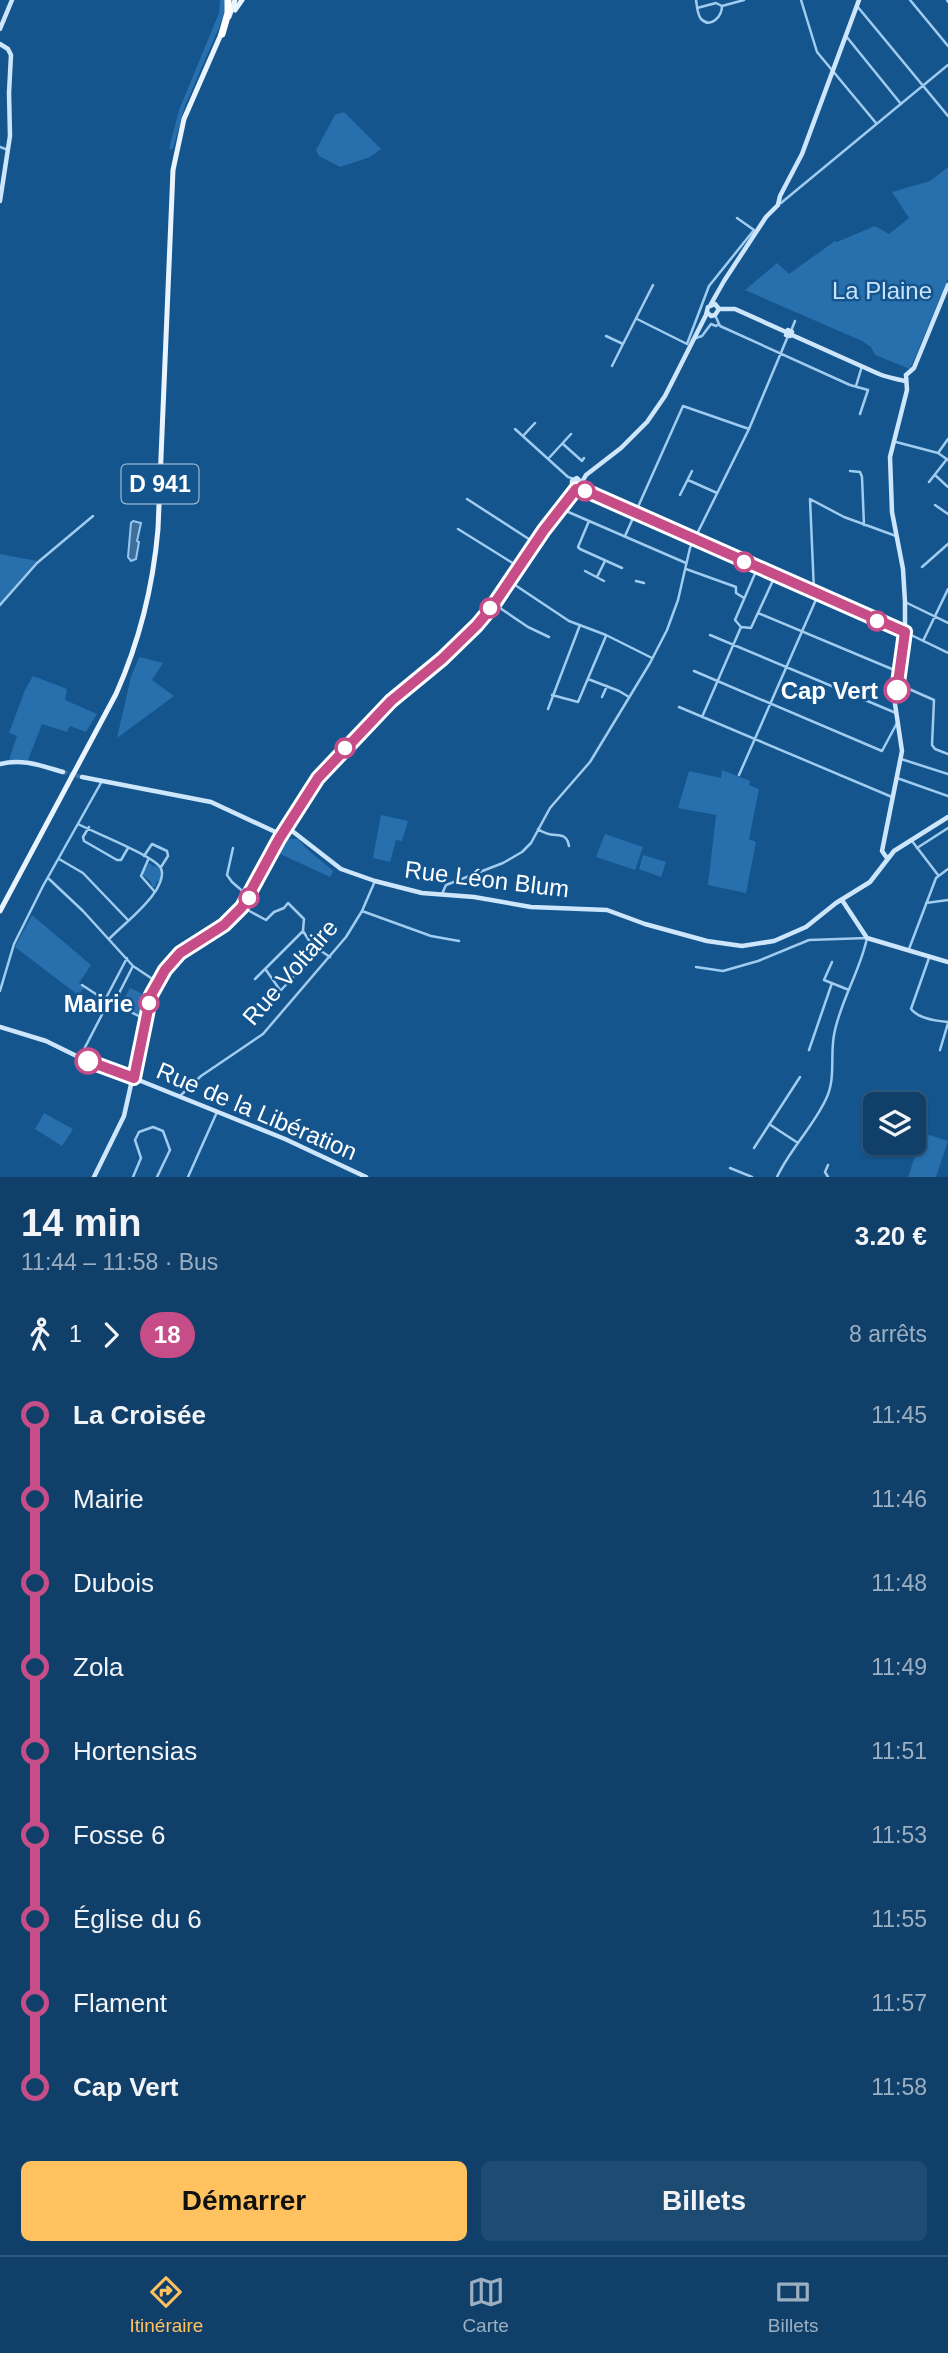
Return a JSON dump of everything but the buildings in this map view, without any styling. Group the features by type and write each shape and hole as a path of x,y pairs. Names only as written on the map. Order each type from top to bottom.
{"highway":[{"path":"222,34 228,13 228,0"}],"main road":[{"name":"D 941","path":"0,912 116,694 131,659 149,597 158,529 173,170 184,119 235,0"},
{"name":"D 941","path":"222,34 242,0"}],"street":[{"path":"0,29 12,0"},
{"path":"695,0 701,19 709,22 720,17 722,6"},
{"path":"698,8 716,3 722,6 744,0"},
{"path":"801,0 814,46 876,124"},
{"path":"910,0 948,46"},
{"path":"778,205 778,200 802,155 858,3"},
{"path":"858,3 948,116"},
{"path":"846,36 901,104"},
{"path":"0,44 9,49 11,55 8,150 0,201"},
{"path":"860,414 868,390 781,354 719,324 711,310 708,289 778,205 948,65"},
{"path":"0,147 8,150"},
{"path":"783,190 790,196"},
{"path":"737,218 755,231"},
{"path":"688,345 755,231"},
{"path":"612,366 653,285"},
{"path":"711,310 735,309 893,380 904,378 914,368 945,299 948,285"},
{"path":"94,1177 122,1120 134,1078 151,995 158,982 180,953 224,925 250,897 282,835 330,763 391,701 460,643 494,604 535,543 563,508 576,484 648,422 665,396 688,345 711,310"},
{"path":"636,318 688,345"},
{"path":"442,894 446,886 513,859 529,845 550,808 590,762 673,618 693,539 749,429 795,321"},
{"path":"694,338 702,336 710,324 719,324"},
{"path":"606,336 623,344"},
{"path":"856,386 862,366"},
{"path":"887,858 882,851 902,747 896,713 897,684 905,632 905,602 891,498 890,457 907,390 904,378"},
{"path":"625,536 683,406 749,429"},
{"path":"523,436 536,423"},
{"path":"515,429 576,484 948,653"},
{"path":"548,459 571,434"},
{"path":"938,453 948,439"},
{"path":"892,441 938,453 948,459 929,482"},
{"path":"562,443 582,461 584,458"},
{"path":"680,495 692,471"},
{"path":"850,471 860,472 862,477 864,525"},
{"path":"935,475 948,487"},
{"path":"688,480 718,493"},
{"path":"467,499 535,543"},
{"path":"739,775 816,594 810,499 844,517 896,536"},
{"path":"935,505 948,514"},
{"path":"563,508 687,564"},
{"path":"0,605 37,563 93,516"},
{"path":"589,521 578,547 622,568"},
{"path":"458,529 519,567"},
{"path":"922,567 948,544"},
{"path":"597,577 605,560"},
{"path":"757,568 734,620 741,627 751,628 775,576"},
{"path":"686,569 736,587 736,593 744,598"},
{"path":"585,571 604,581"},
{"path":"509,581 564,618 607,635 652,658"},
{"path":"636,581 644,583"},
{"path":"923,641 948,589"},
{"path":"905,602 948,623"},
{"path":"494,604 528,627 549,637"},
{"path":"758,613 899,672"},
{"path":"548,709 580,625"},
{"path":"702,717 741,627"},
{"path":"552,695 578,702 607,635"},
{"path":"710,635 896,713"},
{"path":"694,671 882,751 897,723"},
{"path":"588,679 629,697"},
{"path":"897,684 934,700 932,745 948,754"},
{"path":"602,698 607,686"},
{"path":"679,706 893,797"},
{"path":"901,759 948,774"},
{"path":"0,764 28,762 63,772"},
{"path":"82,777 211,802 282,835"},
{"path":"897,778 948,796"},
{"path":"0,991 14,944 103,781"},
{"name":"Rue Léon Blum","path":"287,827 341,869 375,881 415,891 474,897 542,909 607,910 645,924 735,946 775,941 806,927 870,882 887,858 948,817"},
{"path":"78,824 89,827 161,867"},
{"path":"89,827 83,837 84,841 117,860 121,860 128,848"},
{"path":"917,848 948,828"},
{"path":"538,829 549,836 564,835 569,846"},
{"path":"911,840 938,875"},
{"path":"109,939 155,892 161,879 161,867 168,856 167,851 152,844 144,856"},
{"path":"233,848 227,875 250,897"},
{"path":"59,859 83,873 128,920"},
{"path":"148,859 141,874 155,892"},
{"path":"908,950 938,875 948,869"},
{"path":"48,878 134,966 158,982"},
{"name":"Rue Voltaire","path":"180,1096 201,1076 263,1034 346,937 362,911 375,881"},
{"path":"842,900 869,939"},
{"path":"926,903 948,900"},
{"path":"242,907 266,920 288,903 304,919 303,931 312,945 330,957"},
{"path":"362,911 431,936 459,941"},
{"path":"254,979 303,931"},
{"path":"777,1177 823,1106 831,1088 834,1035 869,939"},
{"path":"696,967 729,970 809,940 869,939 948,962"},
{"path":"271,1000 307,962 312,945"},
{"path":"929,957 912,1006 915,1014 948,1023 940,1050"},
{"path":"80,1057 127,958"},
{"path":"832,962 824,980 849,990"},
{"path":"114,1003 134,966"},
{"path":"266,970 280,990"},
{"path":"809,1050 832,983"},
{"path":"82,985 145,1019"},
{"name":"Rue de la Libération","path":"0,1027 46,1041 101,1068 134,1078 285,1139 366,1177"},
{"path":"754,1148 800,1077"},
{"path":"188,1177 217,1112"},
{"path":"769,1124 798,1143"},
{"path":"133,1177 141,1158 135,1140 139,1132 153,1127 163,1131 170,1150 157,1177"},
{"path":"828,1165 825,1172 828,1177"},
{"path":"730,1168 741,1175 752,1177"}],"green space":[{"path":"220,0 226,0 224,16 185,106 173,149 169,149 179,110 219,13"},
{"path":"344,112 381,149 370,157 340,167 319,156 316,150 335,115"},
{"name":"La Plaine","path":"948,167 948,279 910,369 875,355 871,347 862,341 745,290 777,263 789,274 835,241 875,226 889,234 909,218 892,192 930,181"},
{"path":"0,554 37,561 0,603"},
{"path":"139,657 163,663 152,680 174,696 117,738 131,677"},
{"path":"33,676 67,689 65,700 97,714 86,732 70,726 67,732 42,724 28,760 9,760 17,736 9,733"},
{"path":"722,770 750,781 749,785 759,789 749,839 756,842 746,893 708,885 716,815 678,808 689,771 721,778"},
{"path":"381,815 408,821 402,841 396,840 390,862 373,858"},
{"path":"605,834 643,847 635,870 596,857"},
{"path":"298,839 331,869 333,872 330,877 276,852 282,841"},
{"path":"643,855 666,862 661,877 639,869"},
{"path":"149,863 155,867 156,865 160,873 160,880 155,887 152,887 151,882 142,874"},
{"path":"32,915 91,965 79,983 84,988 78,995 15,947"},
{"path":"130,988 143,994 142,999 148,1000 143,1017 124,1008 126,1004 123,1001"},
{"path":"44,1113 73,1129 62,1146 35,1129"},
{"path":"926,1134 948,1141 936,1177 908,1177 916,1155 926,1155"}],"shaded area":[{"path":"133,521 141,523 136,559 131,561 128,557"}],"tunnel":[{"path":"63,772 82,777"}],"bus line":[{"name":"18","path":"88,1061 134,1078 151,995 165,970 180,953 224,925 242,907 279,839 318,778 391,701 442,659 477,625 576,489 584,490 905,632 897,690"}],"place":[{"name":"Cap Vert","path":"897,690"},
{"name":"Mairie","path":"149,1003"}]}
